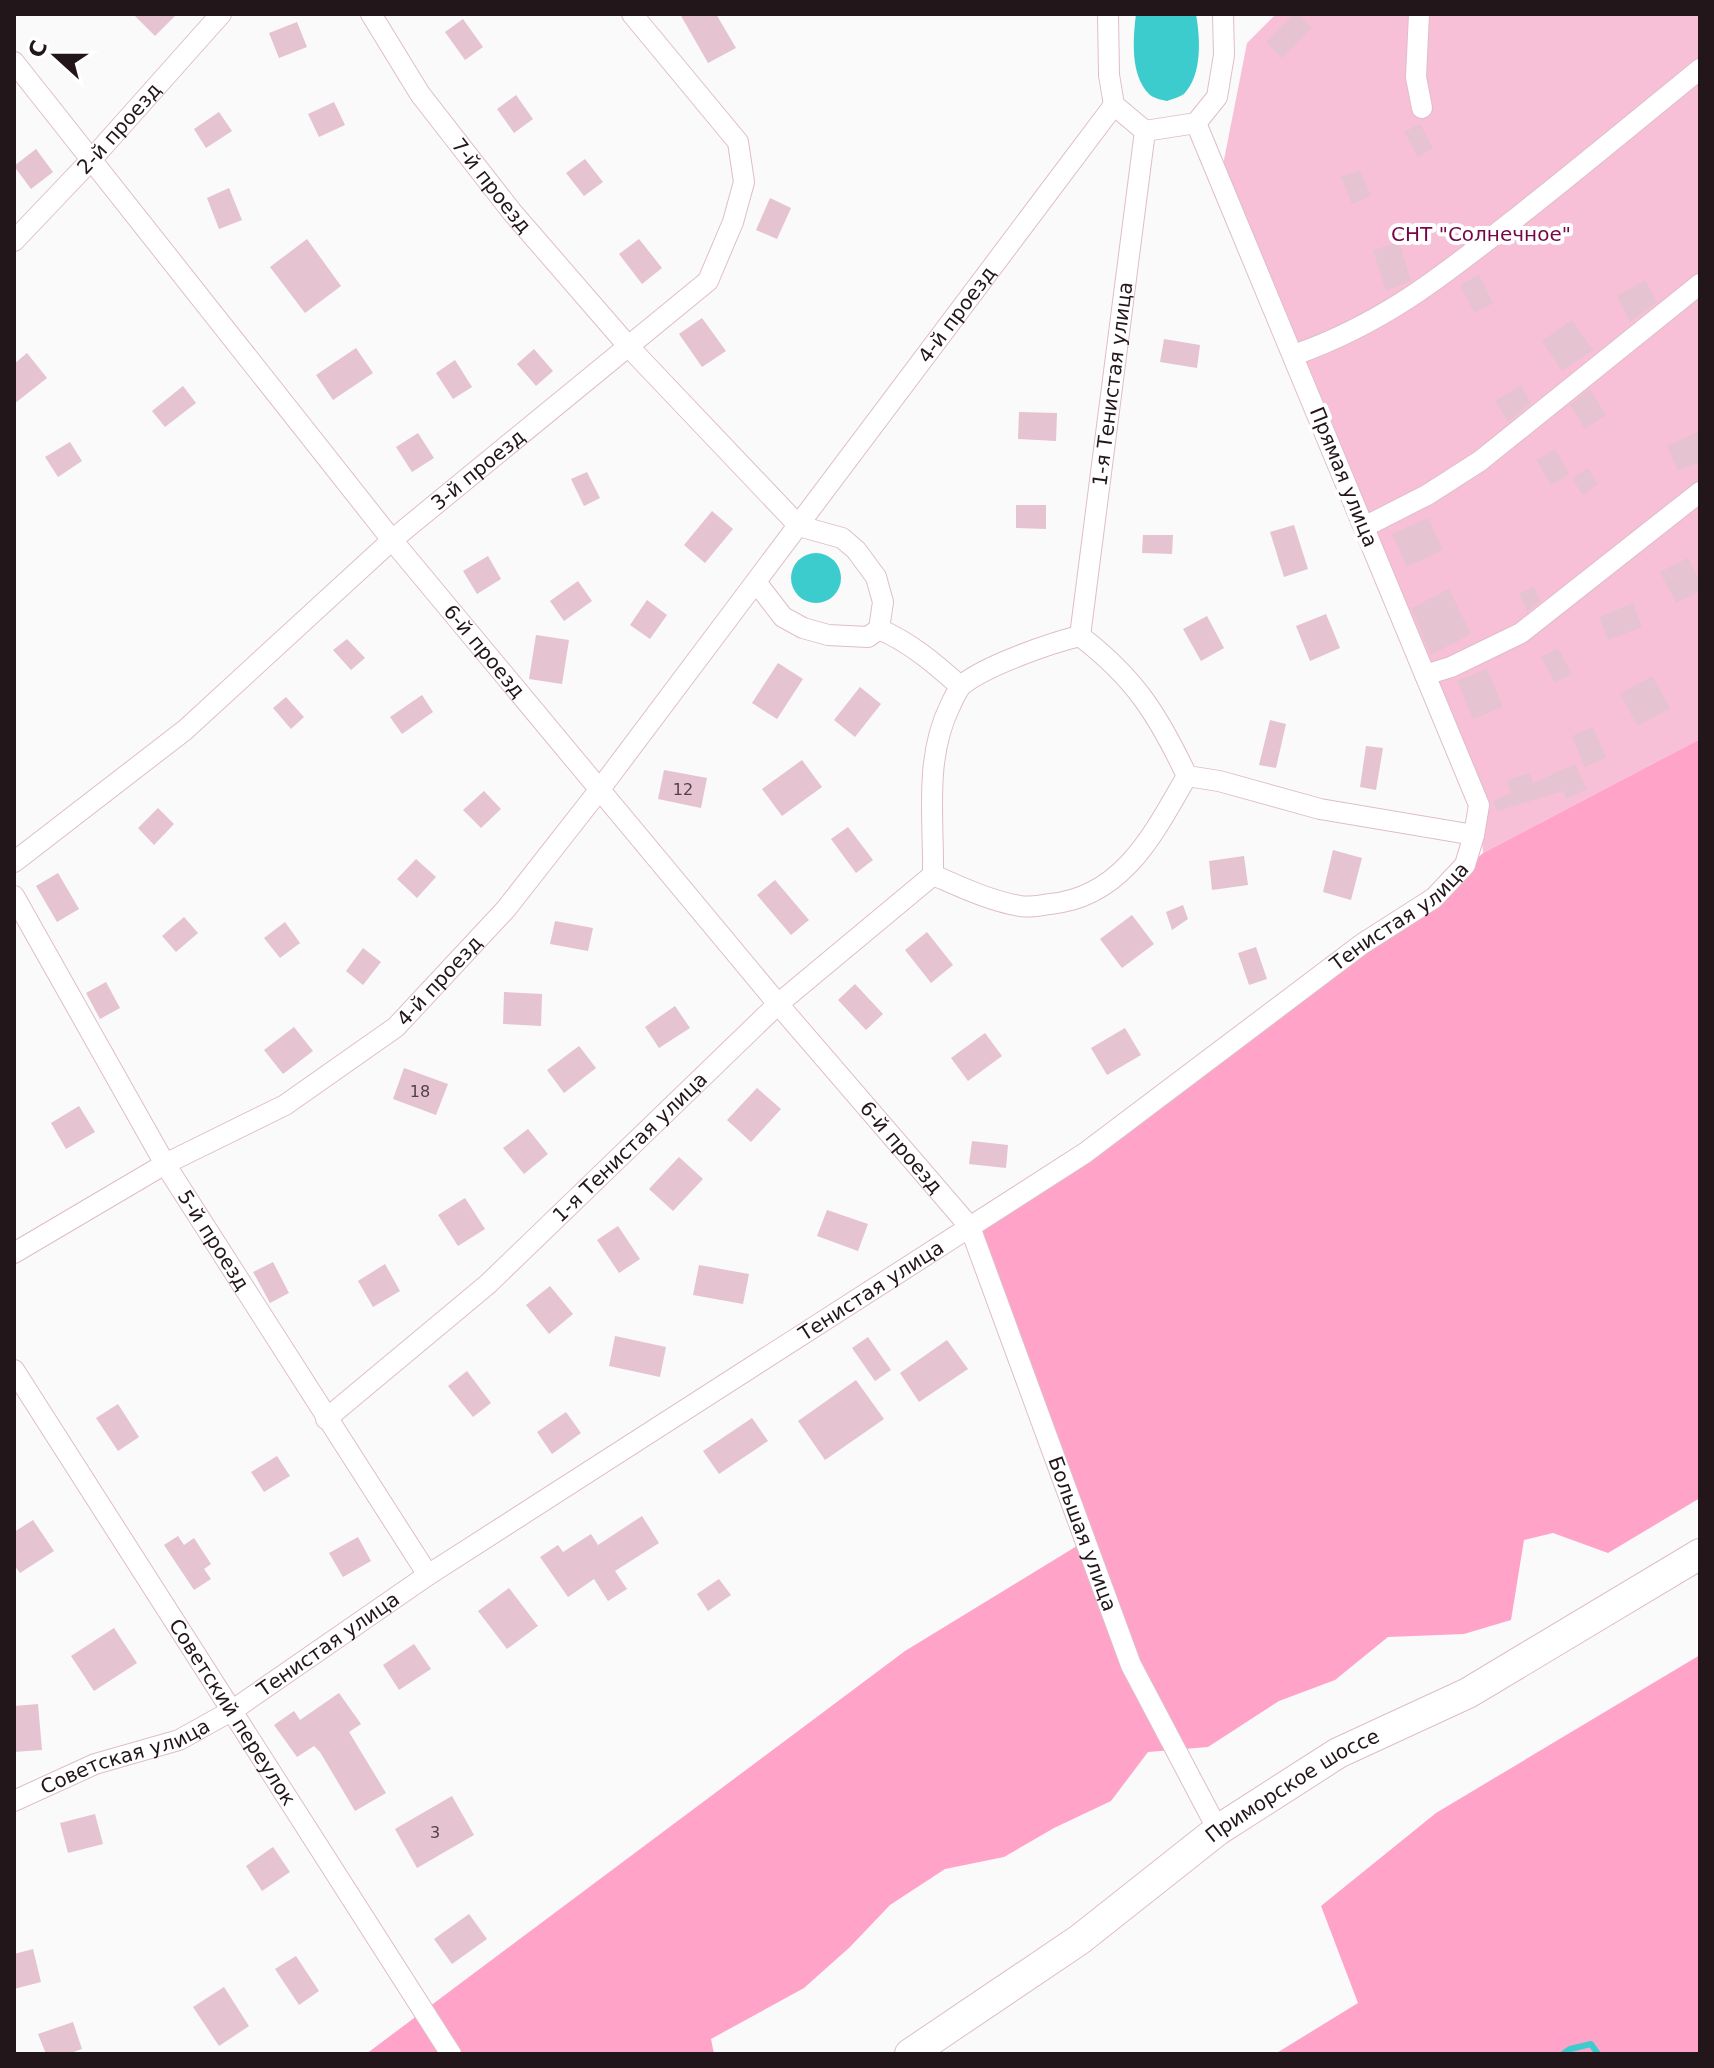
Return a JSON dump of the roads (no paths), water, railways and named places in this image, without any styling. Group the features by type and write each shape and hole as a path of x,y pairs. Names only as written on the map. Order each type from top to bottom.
{"main road":[{"name":"Приморское шоссе","path":"910,2054 1079,1940 1218,1830 1338,1753 1468,1693 1700,1554"}],"street":[{"name":"2-й проезд","path":"14,241 221,14"},
{"name":"7-й проезд","path":"371,14 420,94 512,212 629,347 799,526"},
{"name":"3-й проезд","path":"14,862 185,730 392,540 708,281 733,222 744,182 738,142 632,14"},
{"path":"1108,14 1109,75 1114,105 1145,131 1196,123 1217,97 1224,55 1223,14"},
{"path":"1419,14 1416,77 1422,108"},
{"name":"6-й проезд","path":"14,62 392,540 778,1004 970,1227"},
{"path":"1294,355 1358,330 1407,301 1549,192 1700,69"},
{"name":"4-й проезд","path":"799,526 1114,105"},
{"name":"Прямая улица","path":"1196,123 1479,805 1474,835"},
{"name":"1-я Тенистая улица","path":"1080,636 1145,131"},
{"path":"1364,527 1427,495 1480,461 1700,284"},
{"path":"1425,675 1451,667 1521,633 1700,492"},
{"path":"799,526 842,538 856,550 876,577 883,602 879,629 868,637 828,635 803,628 783,617 756,582 799,526"},
{"name":"4-й проезд","path":"14,1253 165,1164 285,1105 396,1027 506,909 756,582"},
{"path":"879,629 923,652 960,686"},
{"path":"1080,636 1112,661 1136,686 1165,730 1187,776 1155,833 1114,881 1069,902 1022,907 933,875 931,788 936,746 947,713 960,686 1029,652 1080,636"},
{"path":"1187,776 1219,781 1320,809 1474,835"},
{"name":"Тенистая улица","path":"233,1710 428,1575 1085,1153 1362,944 1434,898 1465,865 1474,835"},
{"name":"1-я Тенистая улица","path":"326,1419 488,1284 778,1004 933,875"},
{"name":"5-й проезд","path":"14,896 165,1164 428,1575"},
{"name":"Большая улица","path":"970,1227 1131,1665 1218,1830"},
{"name":"Советский переулок","path":"14,1370 451,2054"},
{"name":"Советская улица","path":"14,1801 95,1764 179,1740 233,1710"}],"water":[{"path":"1136,14 1196,14 1199,44 1197,66 1190,86 1182,95 1165,101 1151,95 1143,86 1134,56"},
{"path":"816,553 834,560 841,578 834,596 816,603 798,596 791,578 798,560"}],"waterway":[{"path":"1563,2054 1591,2044 1598,2054"}],"park label":[{"name":"СНТ \"Солнечное\"","path":"1481,234"}]}
